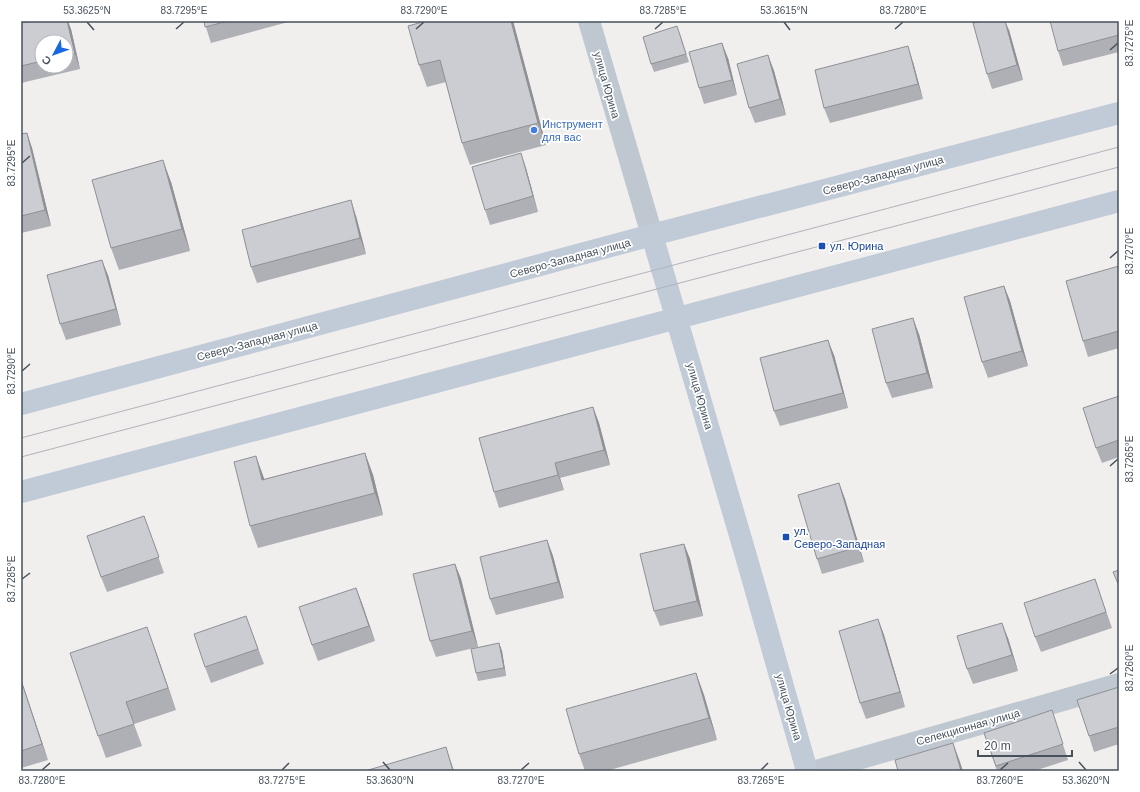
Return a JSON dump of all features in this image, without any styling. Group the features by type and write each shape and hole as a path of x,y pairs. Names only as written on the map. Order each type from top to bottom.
{"main road":[{"name":"Северо-Западная улица","path":"21,404 652,235 1119,113"},
{"path":"21,492 1119,201"},
{"name":"улица Юрина","path":"652,235 807,771"}],"street":[{"name":"улица Юрина","path":"589,21 652,235"},
{"name":"Селекционная улица","path":"816,771 1119,684"}],"building":[{"path":"31,21 67,21 70,34 34,34 34,63 21,66 21,23"},
{"path":"204,21 228,21 205,27"},
{"path":"426,21 511,21 538,123 462,143 440,60 419,65 408,26"},
{"path":"981,21 1005,21 1017,65 987,74 973,23"},
{"path":"1050,21 1119,21 1119,35 1058,51"},
{"path":"677,26 686,54 651,64 643,37"},
{"path":"722,43 732,80 699,88 689,52"},
{"path":"908,46 918,84 824,108 815,70"},
{"path":"768,55 780,99 749,108 737,64"},
{"path":"27,133 45,210 21,216 21,134"},
{"path":"521,153 533,196 485,210 472,167"},
{"path":"163,160 182,229 111,248 92,180"},
{"path":"351,200 360,238 251,267 242,230"},
{"path":"102,260 116,309 60,324 47,275"},
{"path":"1119,266 1119,331 1083,341 1066,281"},
{"path":"1004,286 1022,351 982,362 964,297"},
{"path":"913,318 927,373 886,383 872,329"},
{"path":"828,340 843,393 774,411 760,358"},
{"path":"1119,396 1119,440 1096,448 1083,408"},
{"path":"593,407 604,450 555,463 558,475 494,492 479,438"},
{"path":"365,453 375,493 250,526 234,462 256,456 262,480"},
{"path":"839,483 858,547 817,559 798,495"},
{"path":"144,516 159,557 101,577 87,536"},
{"path":"547,540 558,582 490,599 480,557"},
{"path":"684,544 697,601 654,611 640,554"},
{"path":"455,564 472,631 430,641 413,574"},
{"path":"1119,570 1119,586 1113,572"},
{"path":"1095,579 1106,612 1035,637 1024,603"},
{"path":"356,588 369,626 312,645 299,607"},
{"path":"246,616 258,649 205,667 194,634"},
{"path":"878,619 900,692 860,703 839,631"},
{"path":"1002,623 1012,655 967,669 957,636"},
{"path":"147,627 168,688 126,702 134,724 98,736 70,653"},
{"path":"499,643 504,668 476,673 471,649"},
{"path":"696,673 709,718 579,754 566,709"},
{"path":"21,680 42,744 21,751"},
{"path":"1119,687 1119,727 1089,736 1077,700"},
{"path":"1052,710 1063,744 996,766 984,733"},
{"path":"953,743 961,771 898,771 895,760"},
{"path":"446,747 453,771 365,771"}],"tram line":[{"path":"21,438 1119,147"},
{"path":"21,457 1119,167"}],"place":[{"name":"Инструмент для вас","path":"534,130"},
{"name":"ул. Юрина","path":"822,246"},
{"name":"ул. Северо-Западная","path":"786,537"}]}
